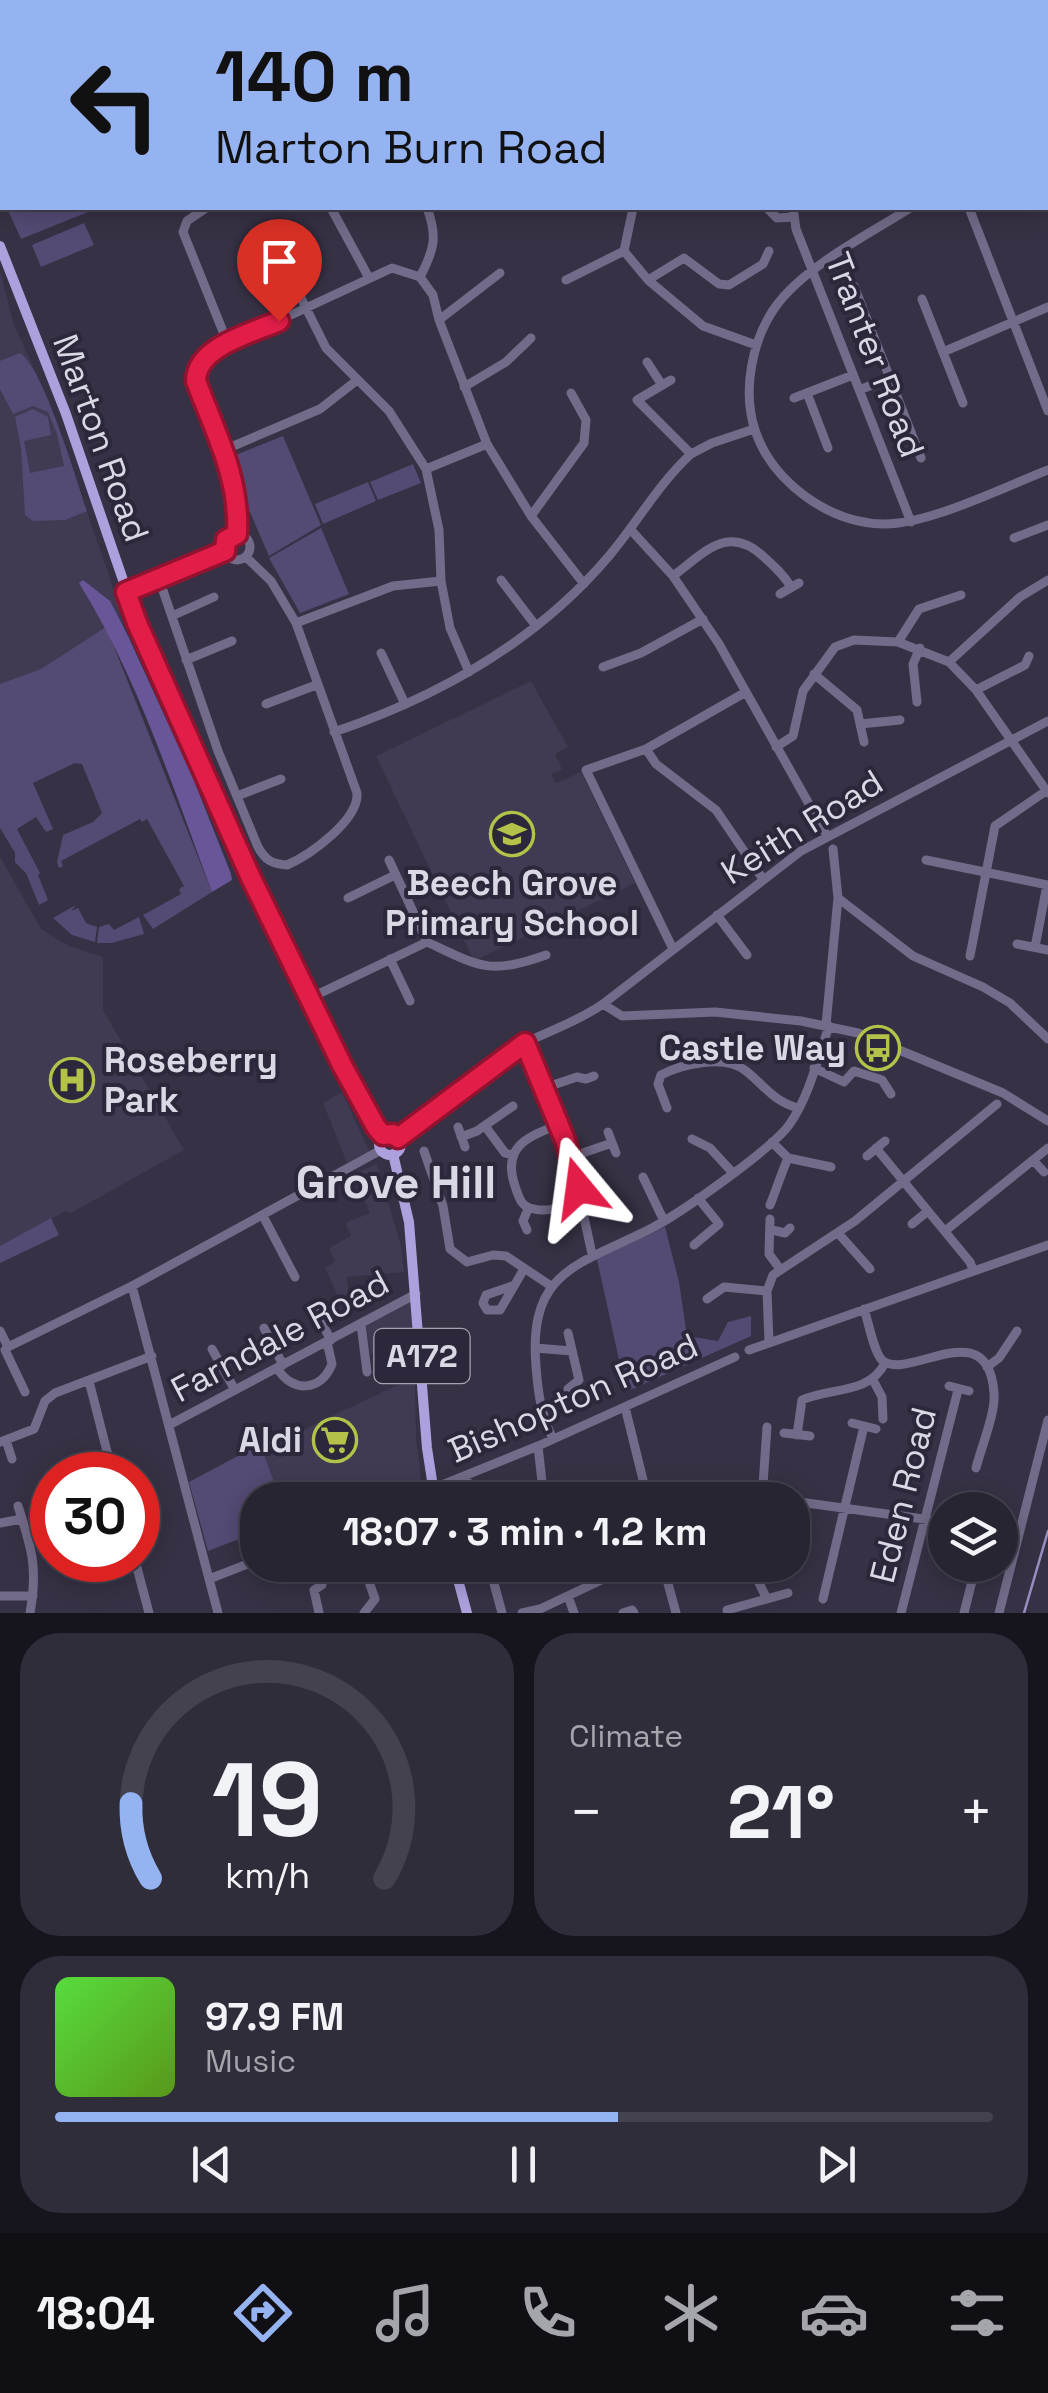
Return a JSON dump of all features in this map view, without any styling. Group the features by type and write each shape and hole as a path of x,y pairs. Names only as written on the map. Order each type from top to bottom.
{"main road":[{"name":"Marton Road","path":"0,246 54,382 154,665 251,878 353,1086 383,1135"},
{"path":"393,1134 400,1147 387,1152 379,1144 383,1135 393,1134"},
{"name":"A172","path":"387,1152 409,1222 433,1482"},
{"path":"459,1582 467,1613"}],"street":[{"path":"203,210 187,221 183,232 228,344"},
{"path":"332,210 369,278"},
{"path":"420,277 434,252 428,210"},
{"path":"624,251 633,210"},
{"path":"768,210 777,218 793,212"},
{"path":"907,210 812,272 776,305 756,344 751,369 754,428 785,477 819,506 862,522 911,522 1048,470"},
{"path":"969,210 1048,411"},
{"name":"Tranter Road","path":"793,212 812,272 911,522"},
{"path":"624,251 648,280 703,326 756,344"},
{"path":"566,280 624,251"},
{"path":"648,280 684,258 719,284 729,285 764,264 769,251"},
{"path":"280,256 326,348 389,411 426,469 450,628 469,672"},
{"path":"237,534 237,504 224,450 196,381 196,370 209,354 228,344 392,268 420,277 433,295 487,444 531,516 584,584"},
{"path":"439,320 500,273"},
{"path":"854,286 921,458"},
{"path":"922,299 962,403"},
{"path":"943,352 1048,307"},
{"path":"464,387 506,362 530,338"},
{"path":"646,362 667,382 636,400 691,454"},
{"path":"794,398 853,375"},
{"path":"859,390 890,378"},
{"path":"224,450 320,409 356,381"},
{"path":"531,516 584,444 586,420 570,393"},
{"path":"807,393 827,445 838,436"},
{"path":"334,732 406,704 469,672 536,626 584,584 691,454 754,428"},
{"path":"426,469 487,444"},
{"path":"1022,539 1048,525"},
{"path":"630,529 673,576 703,620 827,836"},
{"path":"225,551 226,540 237,534"},
{"path":"237,534 249,542 246,557"},
{"path":"673,576 715,544 738,540 753,547 795,585 780,594"},
{"path":"126,592 225,551"},
{"path":"225,551 234,560 246,557"},
{"path":"158,579 258,847 264,858 287,865 354,813 357,793 296,623 271,581 246,557"},
{"path":"501,580 536,626"},
{"path":"949,662 1020,597 1048,580"},
{"path":"296,623 393,586 441,581"},
{"path":"898,642 919,609 961,595"},
{"path":"172,616 214,597"},
{"path":"603,667 641,653 703,620"},
{"path":"776,747 793,736 803,691 814,674 834,647 854,640 898,642 920,648 949,662 976,690 1047,792 995,826 970,956"},
{"path":"186,660 232,641"},
{"path":"917,702 913,664 920,648"},
{"path":"381,653 406,704"},
{"path":"976,690 1029,664"},
{"path":"814,674 857,710 864,742"},
{"path":"266,704 316,686"},
{"path":"672,949 586,770 646,749 746,692"},
{"path":"860,724 900,720"},
{"name":"Keith Road","path":"398,1138 525,1043 574,1024 603,1004 716,915 827,836 1048,721"},
{"path":"646,749 656,764 716,810 763,880"},
{"path":"237,796 281,779"},
{"path":"554,1440 538,1394 535,1348 540,1314 551,1286 592,1254 664,1221 698,1198 772,1142 790,1124 798,1108 828,1026 838,898 833,849"},
{"path":"390,860 428,942 472,964 490,968 512,967 546,955"},
{"path":"926,860 1048,885 1036,947"},
{"path":"348,898 395,875"},
{"path":"838,898 913,956 1010,1003 1044,1027 1048,1039"},
{"path":"716,915 747,955"},
{"path":"310,998 428,942"},
{"path":"1017,944 1048,950"},
{"path":"390,959 410,1000"},
{"path":"603,1004 622,1016 715,1012 828,1026 916,1055 1003,1093 1048,1121"},
{"path":"525,1043 571,1157 592,1254"},
{"path":"666,1108 658,1084 661,1075 693,1062 705,1062 740,1066 768,1094 798,1108"},
{"path":"575,1064 578,1077"},
{"path":"814,1068 844,1082 854,1071 882,1080 891,1094"},
{"path":"544,1088 594,1076"},
{"path":"769,1342 767,1291 773,1274 838,1233 997,1104"},
{"path":"461,1137 485,1126 499,1109 513,1106"},
{"path":"958,1121 966,1130"},
{"path":"559,1125 537,1132 512,1156 510,1170 521,1203 528,1209 544,1211 582,1202"},
{"path":"485,1126 505,1153 512,1156"},
{"path":"571,1157 614,1148 608,1132"},
{"path":"692,1139 710,1148 732,1172"},
{"path":"885,1141 872,1152 904,1182 973,1270"},
{"path":"772,1142 788,1158 831,1167"},
{"path":"946,1232 1048,1148"},
{"path":"424,1151 443,1206 448,1242 454,1255 474,1262 500,1254 551,1286"},
{"path":"7,1348 387,1152"},
{"path":"770,1205 772,1190 780,1183 788,1158"},
{"path":"1034,1160 1044,1172"},
{"path":"430,1170 443,1166"},
{"path":"643,1177 664,1221"},
{"path":"694,1245 718,1224 698,1198"},
{"path":"527,1230 523,1221 528,1209"},
{"path":"912,1224 928,1211"},
{"path":"263,1216 296,1277"},
{"path":"780,1269 769,1254 771,1225 785,1233 790,1228"},
{"path":"838,1233 870,1269"},
{"name":"Bishopton Road","path":"750,1350 1048,1245"},
{"path":"512,1286 524,1269"},
{"path":"132,1286 218,1613"},
{"path":"707,1298 724,1287 767,1291"},
{"name":"Farndale Road","path":"169,1425 416,1294"},
{"path":"864,1309 878,1357 885,1362 904,1365 944,1352 963,1352 988,1368 995,1395 981,1462"},
{"path":"264,1328 284,1379 305,1387 320,1382 332,1364 329,1340 316,1311"},
{"path":"360,1324 367,1372"},
{"path":"0,1330 25,1392"},
{"path":"568,1333 579,1380 568,1389"},
{"path":"988,1368 999,1358 1010,1333"},
{"path":"212,1348 235,1390"},
{"path":"535,1348 572,1351"},
{"path":"12,1459 3,1441 34,1428 49,1396 152,1356"},
{"path":"366,1357 381,1356"},
{"name":"Bishopton Road","path":"456,1482 735,1356"},
{"path":"797,1434 802,1400 873,1380 885,1362"},
{"path":"873,1380 882,1397 883,1419"},
{"path":"89,1381 107,1452"},
{"name":"Eden Road","path":"901,1613 959,1389"},
{"path":"882,1397 893,1393"},
{"path":"625,1406 644,1482"},
{"path":"1018,1536 1048,1420"},
{"path":"822,1599 858,1424 876,1429"},
{"path":"762,1482 767,1427"},
{"path":"784,1433 810,1436"},
{"path":"538,1446 542,1482"},
{"path":"466,1476 468,1482"},
{"path":"810,1503 926,1520"},
{"path":"18,1506 36,1576 30,1613"},
{"path":"0,1523 22,1518"},
{"path":"209,1578 240,1567"},
{"path":"141,1582 149,1613"},
{"path":"364,1613 375,1599 370,1582"},
{"path":"494,1582 502,1613"},
{"path":"522,1613 597,1582"},
{"path":"668,1582 676,1613"},
{"path":"758,1582 767,1599"},
{"path":"964,1613 972,1582"},
{"path":"999,1613 1003,1582"},
{"path":"319,1613 314,1590 322,1585"},
{"path":"727,1610 788,1594"},
{"path":"0,1596 33,1596"},
{"path":"568,1596 574,1613"},
{"path":"623,1613 634,1613"}],"shaded area":[{"path":"8,210 93,210 21,239"},
{"path":"84,223 94,245 41,267 32,245"},
{"path":"0,271 13,322 49,402 125,630 0,704"},
{"path":"20,353 49,402 87,511 65,520 33,521 25,515 15,417 33,409 48,417 51,435 24,441 30,473 64,466 48,412 33,406 13,414 0,389 0,361"},
{"path":"283,436 321,525 269,556 249,510 233,456"},
{"path":"413,464 421,483 378,500 370,482"},
{"path":"368,482 376,501 323,524 315,504"},
{"path":"321,528 349,594 300,613 269,558"},
{"path":"83,580 110,601 193,778 232,880 212,892 153,734 119,657 79,583"},
{"path":"106,627 212,892 153,929 143,915 181,894 179,889 184,886 147,819 140,819 61,861 63,866 59,868 63,835 93,822 102,813 82,764 75,763 33,783 53,829 46,832 36,817 17,829 40,873 48,900 39,905 0,828 0,684 41,669"},
{"name":"Beech Grove Primary School","path":"531,681 568,747 555,754 562,769 551,774 556,783 581,772 635,883 474,961 376,756"},
{"name":"Roseberry Park","path":"0,857 41,929 69,946 103,957 103,1010 184,1150 71,1213 66,1211 0,1246"},
{"path":"76,905 71,911 78,908 86,923 97,927 95,942 72,935 53,918"},
{"path":"139,917 144,934 97,943 99,927 109,924 114,930"},
{"path":"342,1092 369,1151 347,1163 323,1103"},
{"path":"377,1164 401,1246 404,1272 347,1277 349,1298 341,1303 325,1268 335,1262 329,1248 351,1236 345,1223 370,1213 353,1174"},
{"path":"51,1218 59,1235 0,1263 0,1246"},
{"path":"665,1227 687,1336 718,1341 728,1322 751,1316 751,1336 626,1392 597,1259"},
{"path":"411,1302 413,1334 370,1354 366,1325"},
{"path":"415,1382 421,1482 274,1482 262,1449 402,1383"},
{"path":"260,1444 274,1482 240,1482 240,1539 208,1551 189,1482"}],"waterway":[{"path":"1024,1613 1048,1531"}],"place":[{"name":"Beech Grove Primary School","path":"512,834"},
{"name":"Castle Way","path":"878,1048"},
{"name":"Roseberry Park","path":"72,1080"},
{"name":"Aldi","path":"335,1440"}],"district":[{"name":"Grove Hill","path":"396,1182"}],"route":[{"path":"279,321 209,354 196,370 196,381 232,476 237,534 226,540 225,551 126,592 146,647 251,878 376,1127 383,1135 398,1138 525,1043 565,1140 579,1188"}]}
